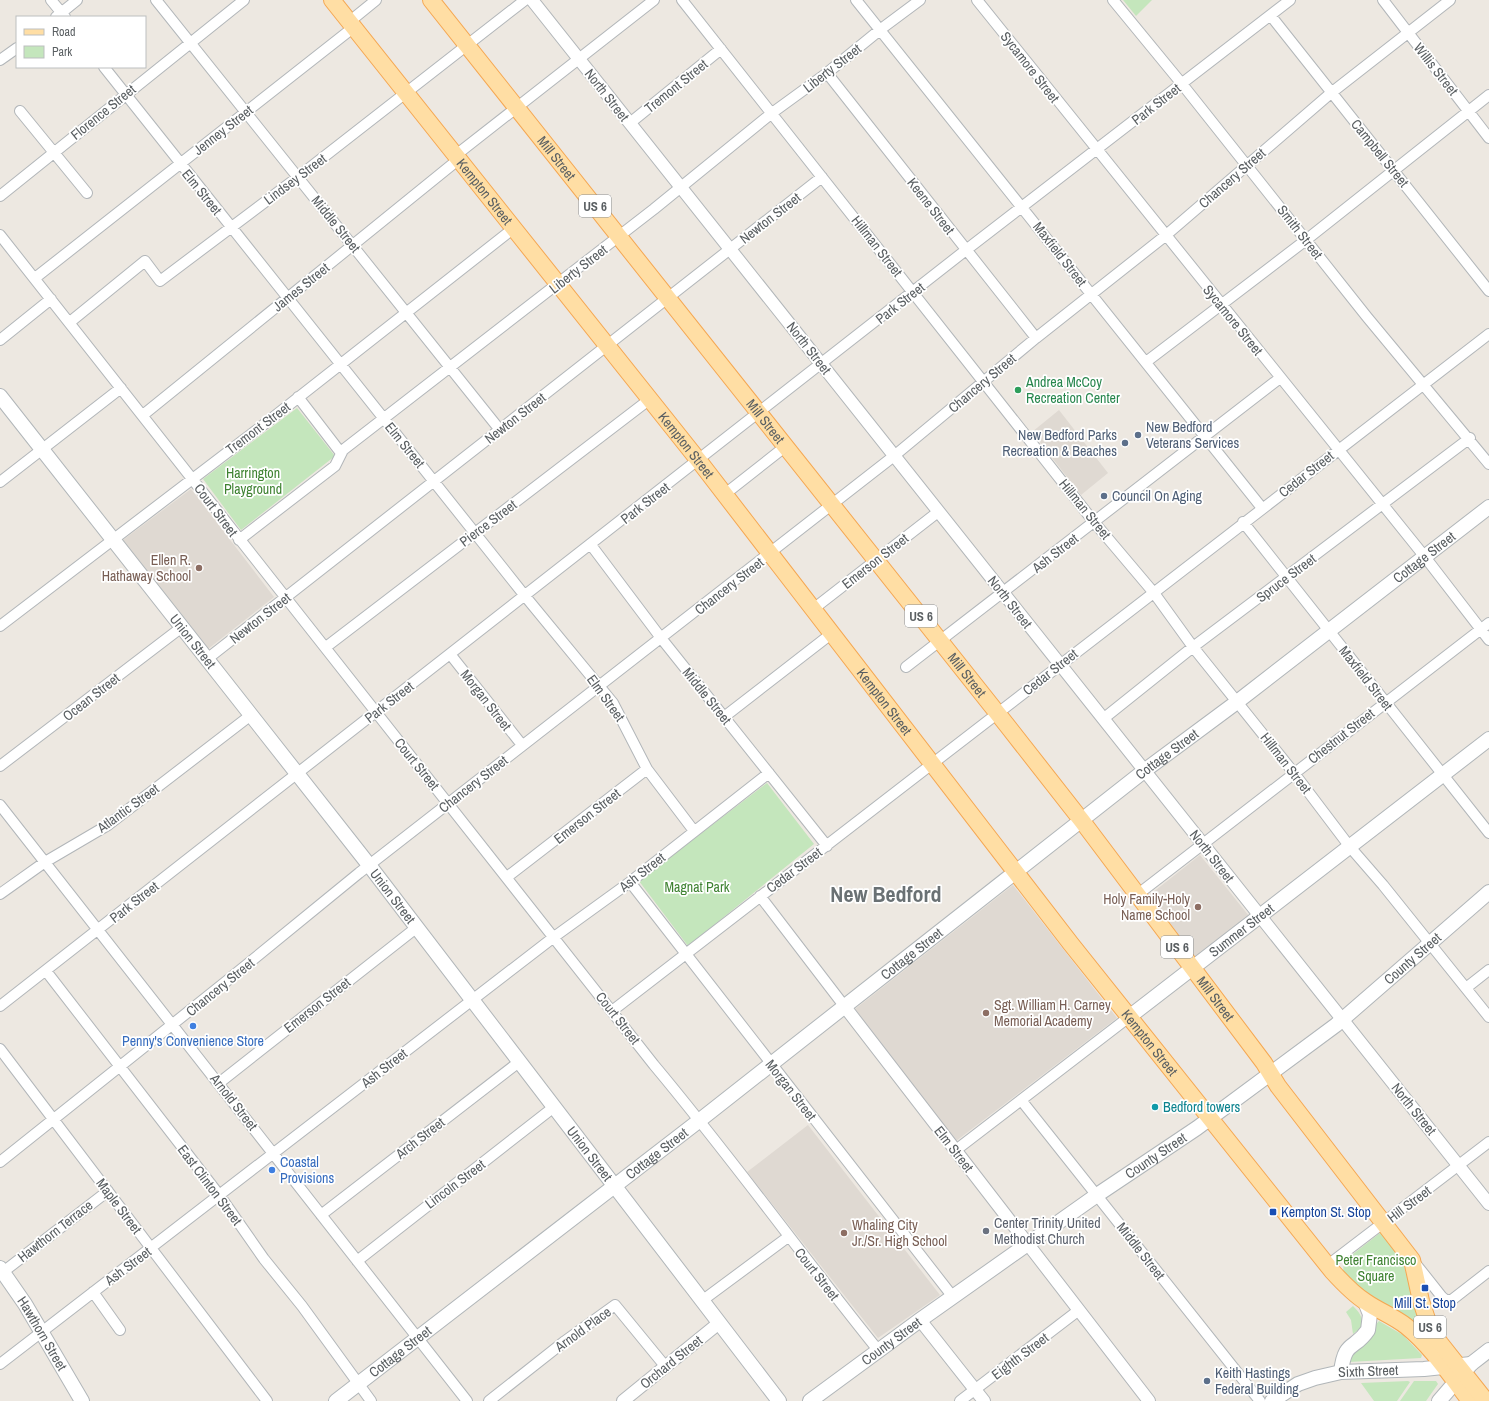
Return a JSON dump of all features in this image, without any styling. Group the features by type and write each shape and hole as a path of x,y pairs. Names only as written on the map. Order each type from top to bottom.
{"main road":[{"name":"Kempton Street","path":"332,0 725,494 812,610 1016,872 1328,1265 1347,1287 1365,1302 1407,1326 1422,1341 1459,1370"},
{"name":"Mill Street","path":"431,0 1082,821 1193,969 1278,1086 1412,1260 1420,1301 1426,1319 1435,1336 1459,1370"},
{"name":"Union Street","path":"0,396 369,865 779,1401"},
{"name":"Cottage Street","path":"336,1401 772,1064 1144,771 1237,702 1328,630 1489,507"},
{"name":"Summer Street","path":"1130,1017 1489,740"},
{"name":"County Street","path":"810,1401 920,1320 1097,1195 1211,1118 1270,1074 1341,1020 1489,892"},
{"name":"Hawthorn Street","path":"2,1270 42,1332 82,1401"},
{"path":"1341,1372 1345,1352 1368,1330 1370,1314 1365,1302"},
{"path":"1439,1401 1459,1370 1489,1350"},
{"name":"Sixth Street","path":"1272,1401 1298,1384 1315,1378 1341,1372 1459,1370"},
{"name":"US 6","path":"1459,1370 1470,1401"},
{"name":"US 6","path":"1459,1370 1486,1401"}],"street":[{"path":"51,0 61,16 77,0"},
{"name":"Middle Street","path":"156,0 500,430"},
{"name":"Florence Street","path":"0,196 244,0"},
{"name":"Jenney Street","path":"35,278 246,112 352,24 376,0"},
{"name":"Lindsey Street","path":"70,322 145,261 160,281 298,177 525,0"},
{"name":"North Street","path":"532,0 1341,1020 1489,1204"},
{"name":"James Street","path":"143,415 353,246 516,108 654,0"},
{"name":"Hillman Street","path":"682,0 1094,522 1154,593 1193,647 1294,773 1350,847 1383,884 1489,1017"},
{"name":"Maxfield Street","path":"856,0 881,29 1262,508"},
{"name":"Liberty Street","path":"239,540 335,466 341,452 619,237 772,113 827,73 881,29 920,0"},
{"name":"Sycamore Street","path":"976,0 1425,557 1489,640"},
{"name":"Smith Street","path":"1113,0 1247,165 1367,317 1470,438 1489,464"},
{"name":"Park Street","path":"0,1006 699,461 759,412 966,250 1290,0"},
{"name":"Willis Street","path":"1383,0 1489,138"},
{"name":"Chancery Street","path":"0,1162 369,865 894,456 1036,338 1165,236 1331,93 1407,32 1450,0"},
{"name":"Campbell Street","path":"1270,16 1395,170 1489,291"},
{"path":"0,60 16,49"},
{"name":"Tremont Street","path":"630,123 721,49"},
{"name":"Elm Street","path":"105,68 230,227 598,686 621,716 647,769 694,831"},
{"name":"Keene Street","path":"827,73 1036,338"},
{"path":"1146,362 1306,240 1489,95"},
{"path":"20,111 87,193"},
{"name":"Newton Street","path":"207,659 822,177"},
{"name":"Tremont Street","path":"0,626 341,364 514,228"},
{"name":"Court Street","path":"0,235 143,415 239,540 326,647 612,1011 700,1120 788,1237 878,1350"},
{"path":"0,340 51,299"},
{"name":"Cedar Street","path":"612,1011 1154,593 1338,449 1489,334"},
{"name":"Ash Street","path":"906,667 1280,378"},
{"path":"0,482 121,388"},
{"path":"298,397 341,452"},
{"name":"Pierce Street","path":"326,647 650,399"},
{"name":"Spruce Street","path":"1103,719 1193,647 1470,438"},
{"path":"725,494 786,446"},
{"name":"Emerson Street","path":"812,610 938,512"},
{"name":"Maxfield Street","path":"1244,522 1489,833"},
{"name":"Middle Street","path":"591,545 661,638 827,846"},
{"name":"Chestnut Street","path":"1137,895 1489,623"},
{"name":"Ocean Street","path":"0,766 182,627"},
{"path":"724,717 831,634"},
{"name":"Morgan Street","path":"450,654 522,745"},
{"name":"Atlantic Street","path":"0,894 45,862 108,825 251,715"},
{"name":"Emerson Street","path":"507,877 647,769"},
{"name":"Ash Street","path":"0,1364 93,1292 152,1249 554,937 630,882 769,773"},
{"name":"Arnold Street","path":"0,804 357,1261 419,1337 467,1401"},
{"name":"Morgan Street","path":"630,882 954,1297"},
{"name":"Elm Street","path":"760,896 1149,1401"},
{"name":"Emerson Street","path":"219,1083 416,928"},
{"path":"1466,988 1489,970"},
{"name":"East Clinton Street","path":"46,971 121,1066 220,1196 264,1259 302,1306 372,1401"},
{"name":"Summer Street","path":"956,1150 1130,1017"},
{"name":"Maple Street","path":"0,1049 267,1401"},
{"name":"Arch Street","path":"321,1215 519,1062"},
{"name":"Middle Street","path":"1021,1100 1260,1401"},
{"name":"Lincoln Street","path":"357,1261 554,1107"},
{"name":"Hill Street","path":"1328,1265 1489,1142"},
{"name":"Hawthorn Terrace","path":"2,1270 108,1191"},
{"path":"703,1300 788,1237"},
{"path":"1412,1260 1442,1297 1447,1301 1489,1271"},
{"path":"93,1292 120,1330"},
{"name":"Arnold Place","path":"488,1401 565,1341 615,1305 665,1366"},
{"name":"Eighth Street","path":"960,1401 1079,1310"},
{"path":"920,1320 984,1401"},
{"name":"Orchard Street","path":"623,1401 719,1323"}],"shaded area":[{"path":"1059,410 1108,473 1081,495 1032,432"},
{"name":"Ellen R. Hathaway School","path":"191,489 274,597 208,649 123,540"},
{"name":"Holy Family-Holy Name School","path":"1200,855 1249,916 1194,959 1147,897"},
{"name":"Sgt. William H. Carney Memorial Academy","path":"1013,885 1117,1018 956,1141 855,1009"},
{"name":"Whaling City Jr./Sr. High School","path":"808,1125 940,1295 878,1338 747,1172"}],"green space":[{"path":"1123,0 1152,0 1136,16"},
{"name":"Harrington Playground","path":"297,408 335,456 241,530 203,479"},
{"name":"Magnat Park","path":"767,783 814,844 688,946 639,881"},
{"name":"Peter Francisco Square","path":"1380,1233 1388,1238 1400,1255 1404,1265 1414,1306 1424,1332 1353,1285 1343,1272 1344,1261"},
{"path":"1353,1306 1360,1315 1362,1327 1353,1334 1351,1320 1346,1312"},
{"path":"1379,1321 1403,1335 1422,1355 1421,1358 1349,1362 1348,1355"},
{"path":"1414,1381 1436,1381 1438,1384 1426,1401 1400,1401"},
{"path":"1410,1382 1397,1401 1374,1401 1361,1383"}],"place":[{"name":"Andrea McCoy Recreation Center","path":"1018,390"},
{"name":"New Bedford Veterans Services","path":"1138,435"},
{"name":"New Bedford Parks Recreation & Beaches","path":"1125,443"},
{"name":"Council On Aging","path":"1104,496"},
{"name":"Ellen R. Hathaway School","path":"199,568"},
{"name":"Holy Family-Holy Name School","path":"1198,907"},
{"name":"Sgt. William H. Carney Memorial Academy","path":"986,1013"},
{"name":"Penny's Convenience Store","path":"193,1026"},
{"name":"Bedford towers","path":"1155,1107"},
{"name":"Coastal Provisions","path":"272,1170"},
{"name":"Kempton St. Stop","path":"1273,1212"},
{"name":"Center Trinity United Methodist Church","path":"986,1231"},
{"name":"Whaling City Jr./Sr. High School","path":"844,1233"},
{"name":"Mill St. Stop","path":"1425,1288"},
{"name":"Keith Hastings Federal Building","path":"1207,1381"}],"district":[{"name":"New Bedford","path":"886,894"}]}
